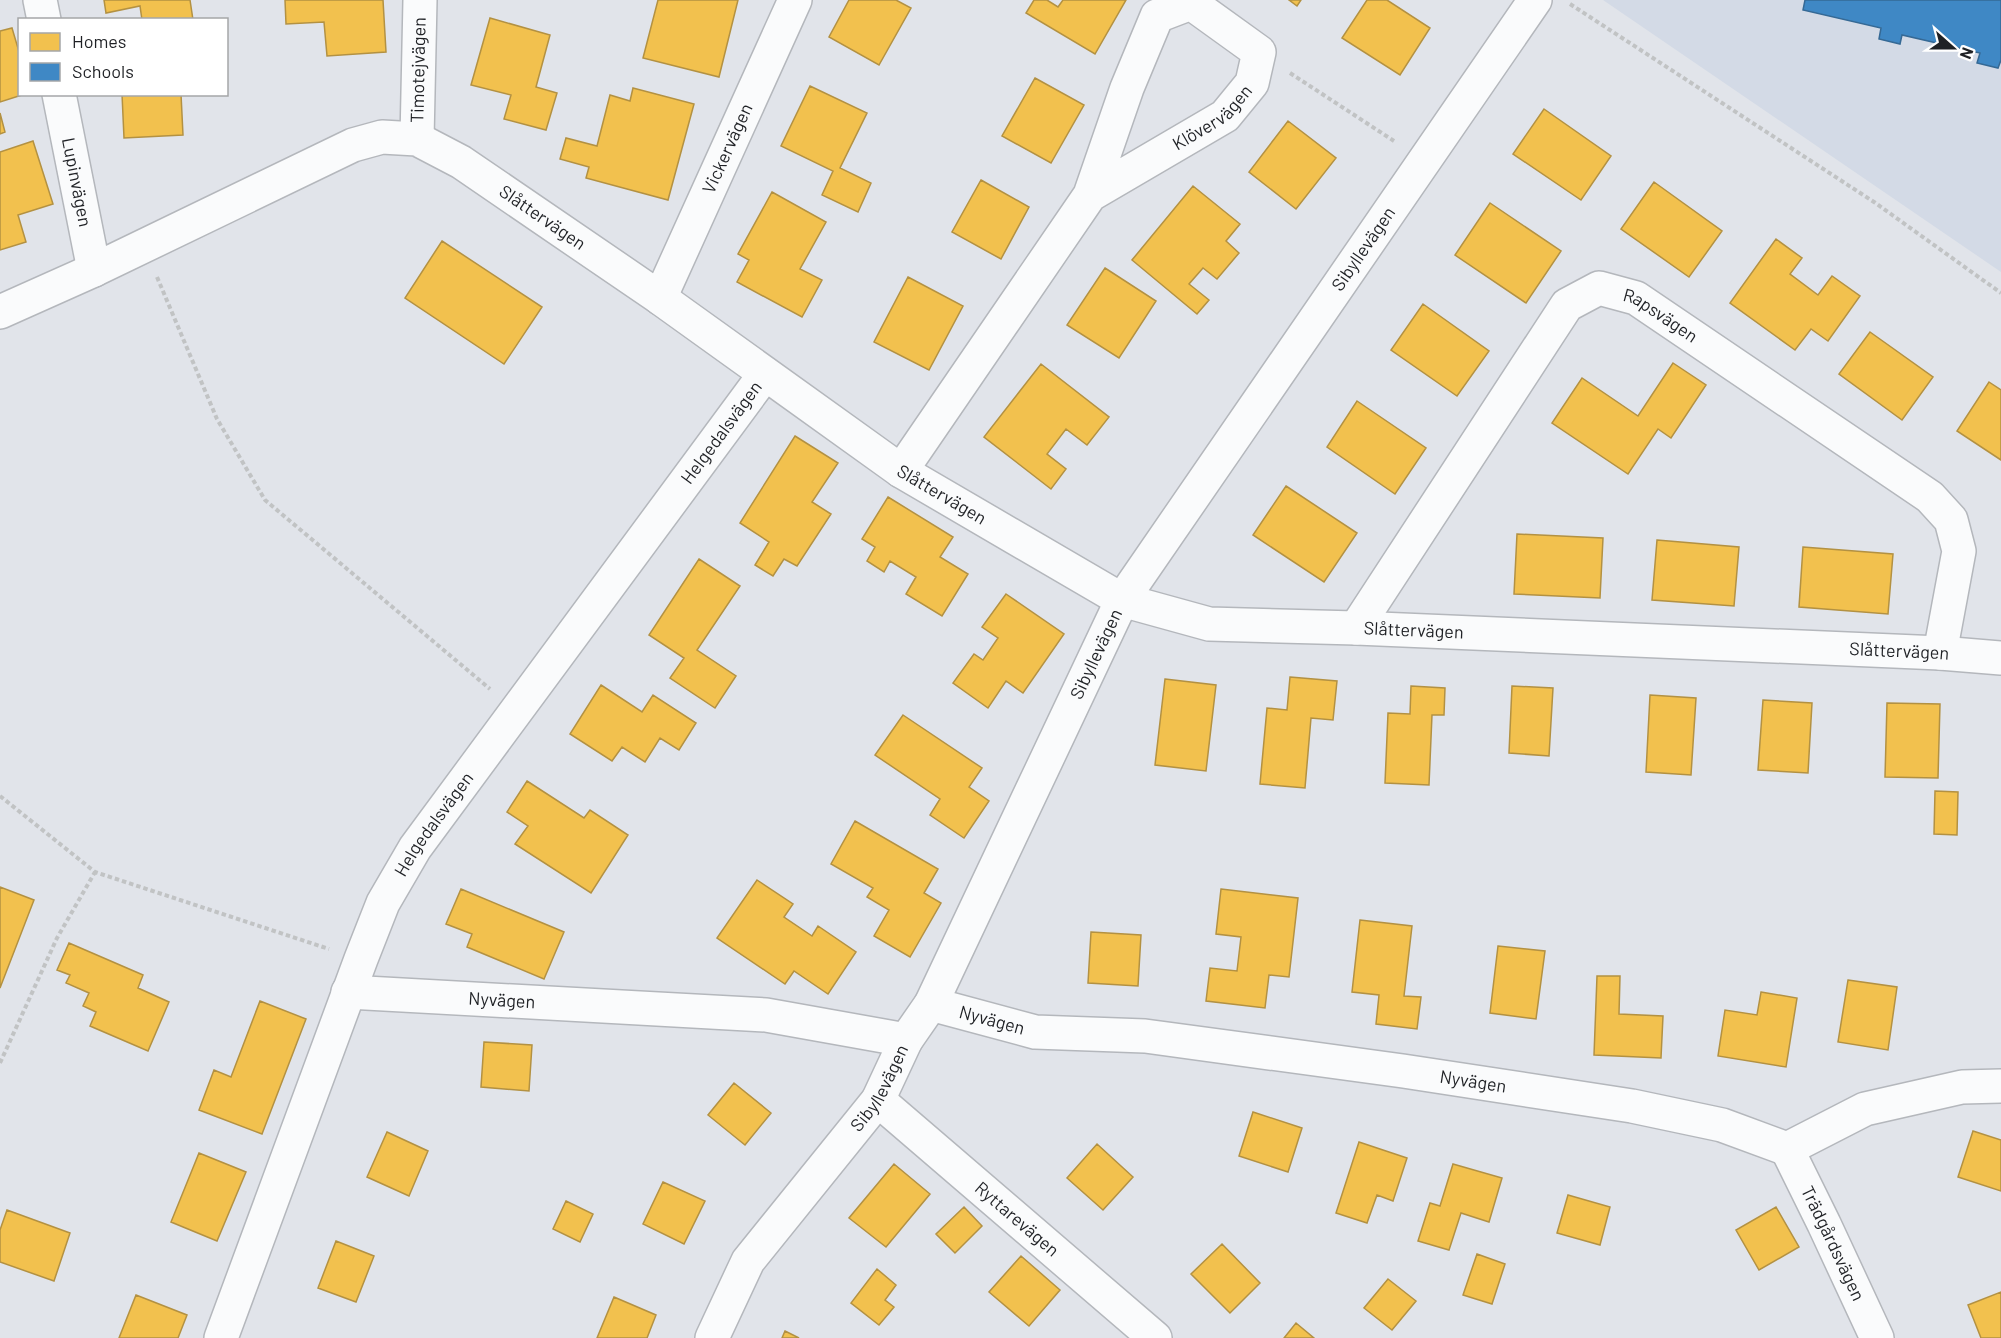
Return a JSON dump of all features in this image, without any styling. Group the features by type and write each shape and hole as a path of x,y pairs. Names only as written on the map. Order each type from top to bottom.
{"street":[{"path":"40,0 44,18"},
{"name":"Timotejvägen","path":"417,139 420,0"},
{"name":"Vickervägen","path":"660,298 795,0"},
{"name":"Sibyllevägen","path":"712,1338 748,1261 878,1100 906,1040 931,1004 1122,600 1535,0"},
{"name":"Klövervägen","path":"901,471 1090,195 1127,88 1156,16 1191,3 1259,52 1252,83 1225,116 1090,195"},
{"name":"Lupinvägen","path":"59,96 94,270"},
{"name":"Slåttervägen","path":"0,312 94,270 352,145 382,137 417,139 461,162 660,298 901,471 1122,600 1209,624 1356,628 1940,653 2001,658"},
{"name":"Rapsvägen","path":"1356,628 1567,305 1599,288 1636,298 1930,497 1951,520 1959,551 1940,653"},
{"name":"Helgedalsvägen","path":"221,1338 383,903 415,848 765,374"},
{"name":"Nyvägen","path":"348,992 766,1016 906,1040"},
{"name":"Nyvägen","path":"931,1004 1035,1032 1145,1036 1403,1071 1632,1106 1722,1125 1786,1149"},
{"path":"1786,1149 1865,1108 1962,1087 2001,1086"},
{"name":"Ryttarevägen","path":"878,1100 1155,1338"},
{"name":"Trädgårdsvägen","path":"1786,1149 1824,1224 1876,1338"}],"path":[{"path":"1565,0 1874,202 2001,293"},
{"path":"1259,52 1425,161"},
{"path":"143,246 217,419 265,500 516,711"},
{"path":"0,795 95,872 361,959"},
{"path":"0,1063 57,938 95,872"}],"shaded area":[{"path":"1603,0 2001,0 2001,272"}],"building: Homes":[{"path":"104,0 190,0 193,18 142,18 140,6 106,13"},
{"path":"285,0 383,0 386,52 327,56 324,22 286,24"},
{"path":"658,0 738,0 719,77 643,58"},
{"path":"849,0 896,0 911,8 879,65 829,37"},
{"path":"1034,0 1047,0 1058,7 1063,0 1126,0 1095,54 1026,13"},
{"path":"1289,0 1301,0 1297,6"},
{"path":"1367,0 1387,0 1430,28 1400,75 1342,38"},
{"path":"490,18 550,35 536,87 557,93 546,130 504,119 511,95 471,85"},
{"path":"12,28 18,48 19,96 0,102 0,31"},
{"path":"1035,78 1084,105 1051,163 1002,136"},
{"path":"810,86 867,113 840,168 871,183 858,212 822,195 833,171 781,146"},
{"path":"633,88 694,104 668,200 586,178 589,167 560,159 566,138 597,146 610,95 630,101"},
{"path":"122,96 181,96 183,135 124,138"},
{"path":"1544,109 1611,156 1581,200 1513,154"},
{"path":"0,113 5,132 0,134"},
{"path":"1288,121 1336,158 1296,209 1249,172"},
{"path":"33,141 53,204 18,215 26,242 0,250 0,152"},
{"path":"981,180 1029,207 1001,259 952,232"},
{"path":"1654,182 1722,231 1689,277 1621,229"},
{"path":"1193,186 1240,224 1226,241 1239,253 1217,279 1203,268 1189,284 1209,300 1197,314 1132,260"},
{"path":"772,192 826,222 800,269 822,280 802,317 737,282 749,260 738,254"},
{"path":"1490,203 1561,251 1526,303 1455,255"},
{"path":"1776,239 1802,258 1790,274 1818,295 1832,276 1860,296 1828,341 1811,329 1795,350 1730,303"},
{"path":"442,241 542,307 504,364 405,298"},
{"path":"1105,268 1156,301 1119,358 1067,325"},
{"path":"908,277 963,306 929,370 874,342"},
{"path":"1423,304 1489,351 1457,396 1391,350"},
{"path":"1870,332 1933,377 1902,420 1839,374"},
{"path":"1673,363 1706,385 1671,438 1658,429 1628,474 1552,423 1582,378 1638,416"},
{"path":"1041,364 1109,417 1087,445 1066,429 1047,454 1066,469 1051,489 984,437"},
{"path":"1989,382 2001,390 2001,460 1957,431"},
{"path":"1357,401 1426,448 1395,494 1327,447"},
{"path":"795,436 838,463 812,502 831,514 797,566 784,559 773,576 755,565 769,542 740,523"},
{"path":"1286,486 1357,533 1324,582 1253,535"},
{"path":"888,497 953,537 940,557 968,574 942,616 906,594 916,577 890,561 884,572 867,561 875,547 862,539"},
{"path":"1517,534 1603,538 1600,598 1514,594"},
{"path":"1657,540 1739,547 1734,606 1652,600"},
{"path":"1803,547 1893,554 1888,614 1799,607"},
{"path":"699,559 740,586 697,650 736,676 715,708 670,678 684,658 649,635"},
{"path":"1006,594 1064,634 1023,693 1006,681 988,708 953,683 974,654 983,660 998,638 982,627"},
{"path":"1290,677 1337,681 1333,720 1311,718 1305,788 1260,784 1267,708 1287,710"},
{"path":"1165,679 1216,685 1206,771 1155,765"},
{"path":"601,685 642,712 653,695 696,723 679,750 660,738 645,762 622,747 612,761 570,734"},
{"path":"1411,686 1445,688 1444,715 1432,715 1429,785 1385,783 1388,713 1410,714"},
{"path":"1512,686 1553,688 1549,756 1509,753"},
{"path":"1650,695 1696,698 1691,775 1646,772"},
{"path":"1763,700 1812,703 1808,773 1758,770"},
{"path":"1887,703 1940,704 1938,778 1885,777"},
{"path":"903,715 982,768 969,787 989,801 964,838 930,815 940,799 875,755"},
{"path":"527,781 584,818 590,810 628,835 591,893 515,844 528,826 507,812"},
{"path":"1935,791 1958,792 1957,835 1934,834"},
{"path":"855,821 938,869 924,893 941,903 910,957 874,936 889,910 867,897 873,888 831,864"},
{"path":"757,880 793,904 784,917 812,936 818,926 856,952 828,994 794,971 785,984 717,938"},
{"path":"0,887 34,900 0,988"},
{"path":"461,889 564,932 544,979 467,947 472,934 446,924"},
{"path":"1221,889 1298,898 1289,977 1269,975 1265,1008 1206,1001 1210,968 1237,971 1241,937 1216,934"},
{"path":"1360,920 1412,926 1404,996 1421,997 1417,1029 1376,1024 1379,995 1352,992"},
{"path":"1091,932 1141,935 1138,986 1088,983"},
{"path":"69,943 143,975 138,988 169,1002 148,1051 90,1026 96,1012 83,1006 89,993 66,983 70,975 57,970"},
{"path":"1498,946 1545,951 1536,1019 1490,1013"},
{"path":"1597,976 1620,976 1619,1014 1663,1016 1661,1058 1594,1055"},
{"path":"1848,980 1897,987 1888,1050 1838,1042"},
{"path":"1761,992 1797,998 1786,1067 1718,1056 1725,1010 1757,1015"},
{"path":"260,1001 306,1019 262,1134 199,1110 214,1070 231,1077"},
{"path":"484,1042 532,1045 529,1091 481,1087"},
{"path":"734,1083 771,1113 745,1145 708,1115"},
{"path":"1253,1112 1302,1128 1288,1172 1239,1156"},
{"path":"1973,1131 2001,1140 2001,1191 1958,1177"},
{"path":"387,1132 428,1151 409,1196 367,1177"},
{"path":"1359,1142 1407,1158 1393,1201 1377,1195 1367,1223 1336,1213"},
{"path":"1097,1144 1133,1177 1103,1210 1067,1178"},
{"path":"199,1153 246,1172 217,1241 171,1222"},
{"path":"894,1164 930,1194 886,1247 849,1218"},
{"path":"1453,1164 1502,1178 1489,1222 1461,1213 1449,1250 1418,1241 1430,1203 1440,1206"},
{"path":"663,1182 705,1201 684,1244 643,1224"},
{"path":"1568,1195 1610,1207 1600,1245 1557,1233"},
{"path":"566,1201 593,1214 580,1242 553,1229"},
{"path":"964,1207 982,1226 955,1253 936,1234"},
{"path":"1776,1207 1799,1247 1759,1270 1736,1230"},
{"path":"7,1210 70,1233 54,1281 0,1262 0,1230"},
{"path":"336,1241 374,1256 356,1302 318,1288"},
{"path":"1222,1244 1260,1283 1230,1313 1191,1274"},
{"path":"1477,1254 1505,1264 1492,1304 1463,1295"},
{"path":"1021,1256 1060,1290 1029,1326 989,1292"},
{"path":"877,1269 896,1285 885,1300 894,1307 879,1325 851,1303"},
{"path":"1388,1279 1416,1301 1392,1330 1364,1308"},
{"path":"2001,1292 2001,1338 1981,1338 1968,1305"},
{"path":"136,1295 187,1315 178,1338 119,1338"},
{"path":"614,1297 656,1315 647,1338 597,1338"},
{"path":"1296,1323 1314,1338 1284,1338"},
{"path":"785,1331 799,1338 782,1338"}],"building: Schools":[{"path":"1805,0 2001,0 2001,60 1998,68 1977,63 1980,53 1902,35 1900,44 1879,39 1881,28 1803,10"}]}
